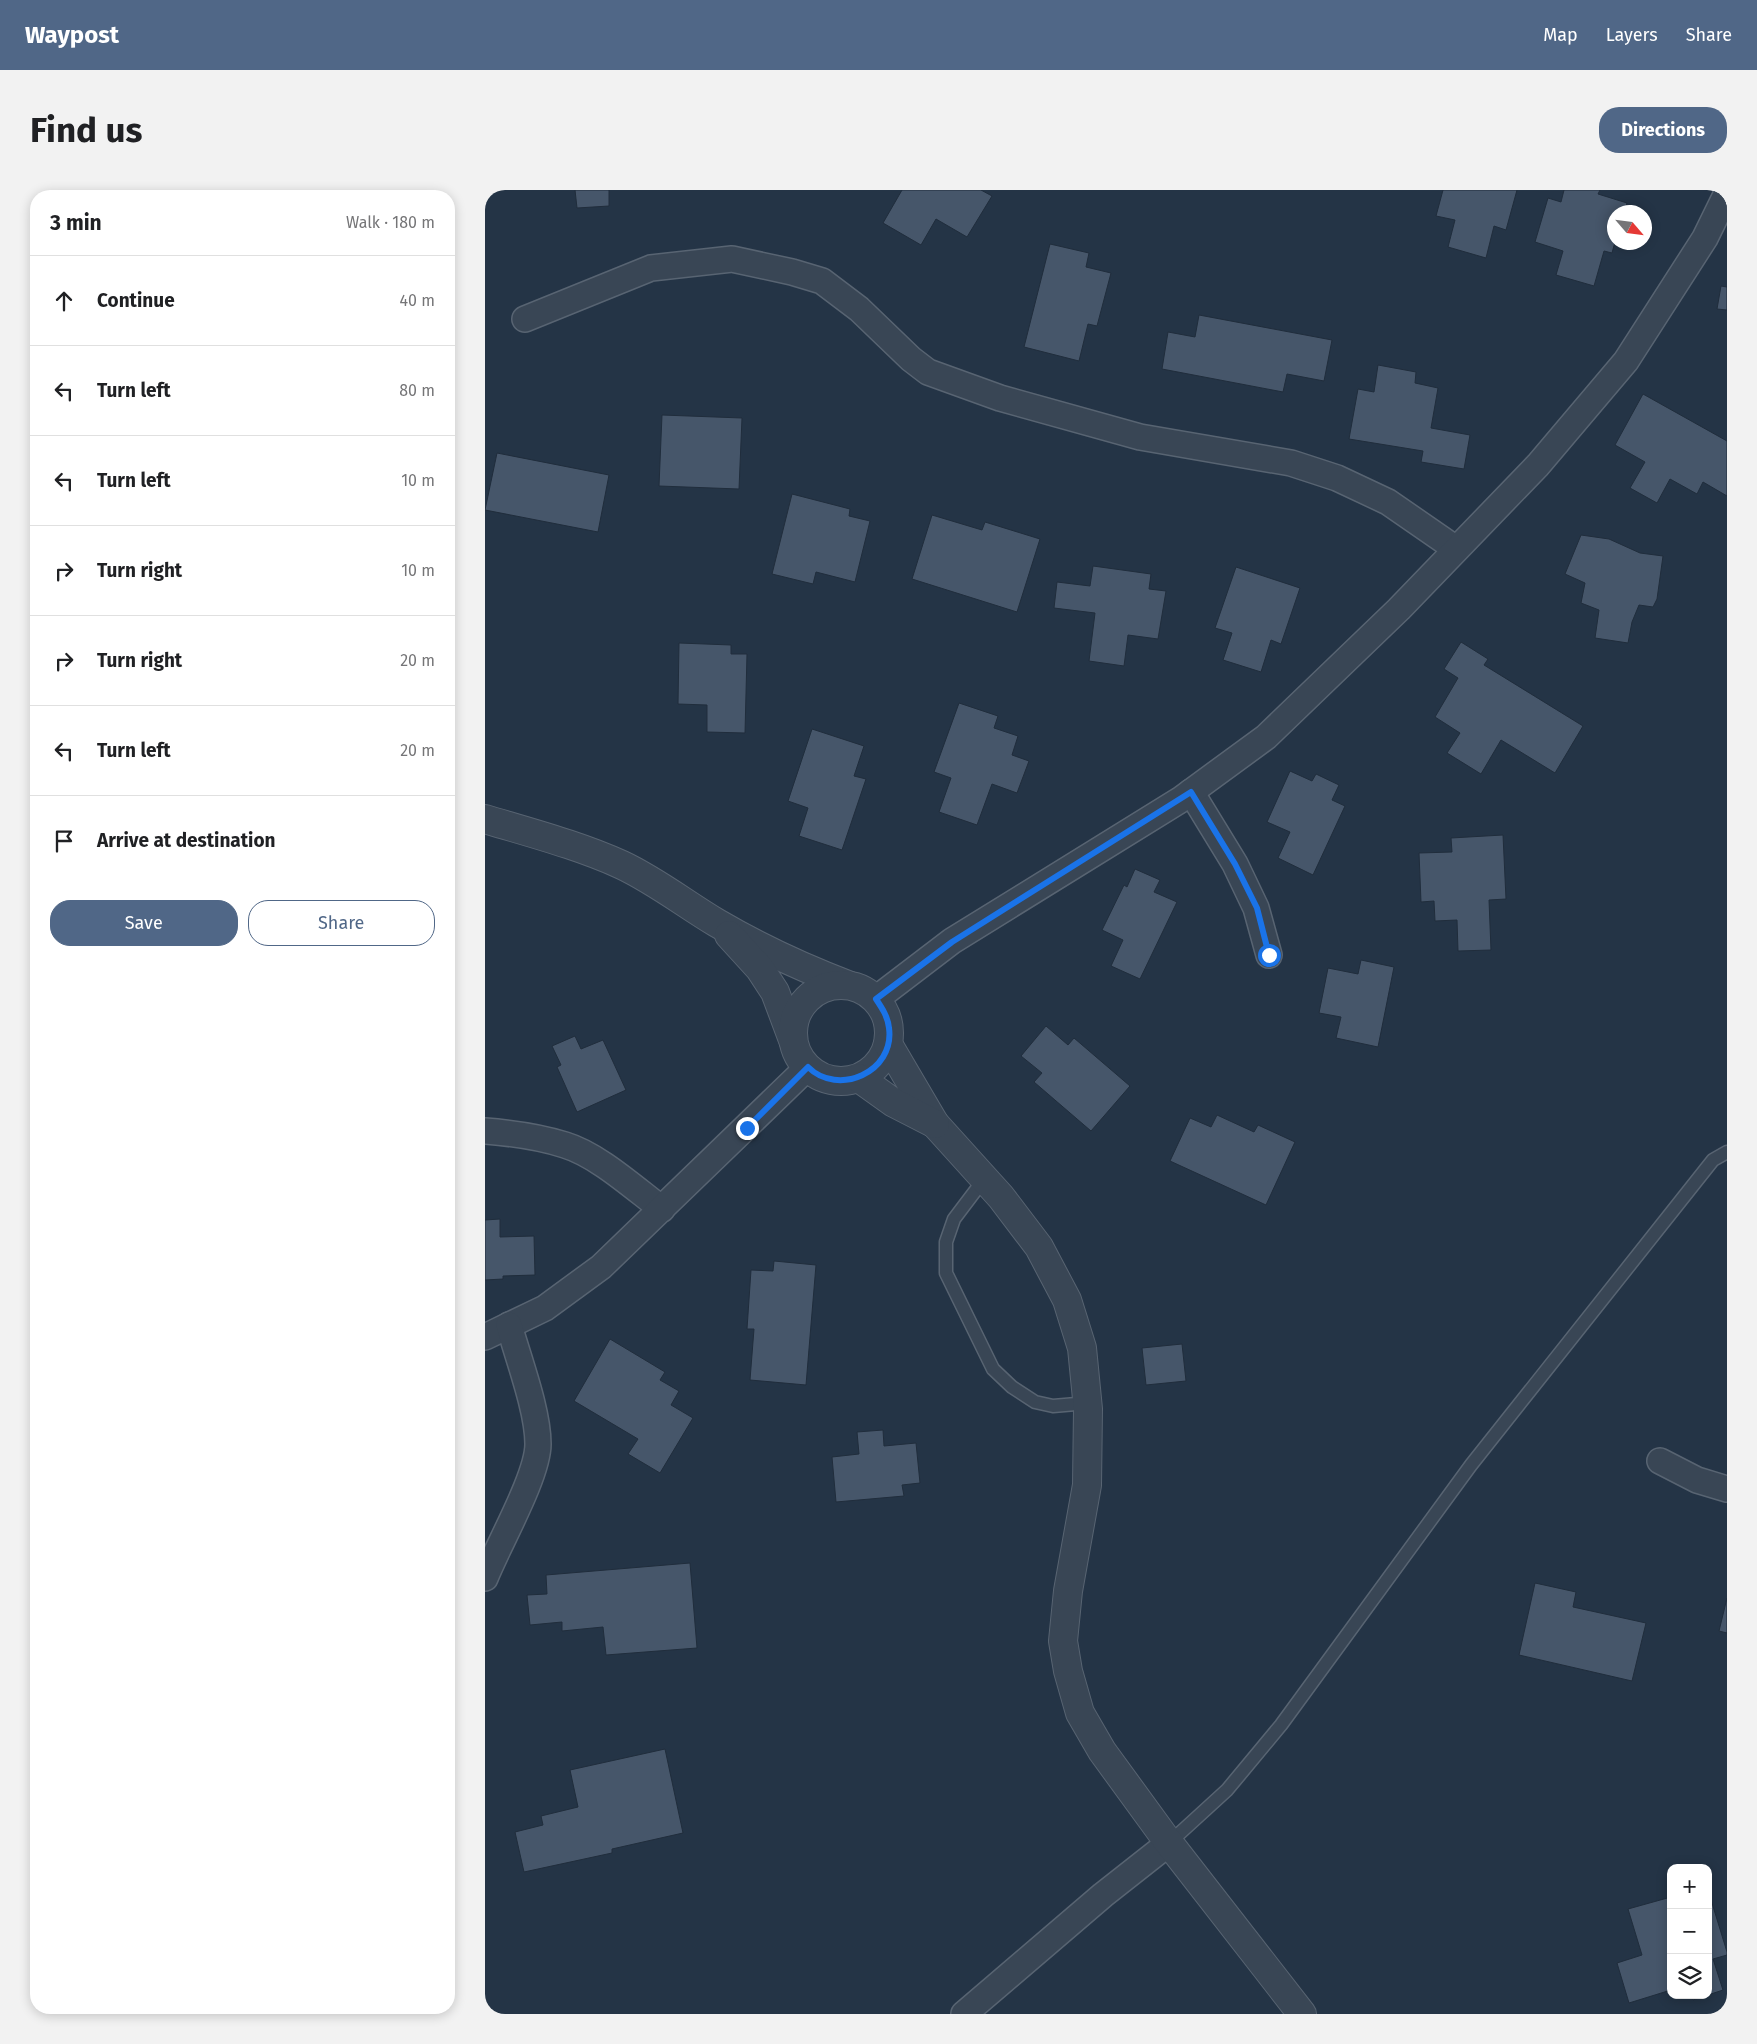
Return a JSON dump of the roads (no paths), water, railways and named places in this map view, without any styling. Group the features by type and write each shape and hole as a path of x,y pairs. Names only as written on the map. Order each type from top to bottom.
{"street":[{"path":"876,999 952,942 1191,792 1266,737 1399,608 1537,465 1626,361 1705,238 1727,193"},
{"path":"525,319 651,268 732,259 792,272 822,281 859,309 911,360 928,372 1000,398 1139,437 1291,463 1327,475 1388,502 1456,549"},
{"path":"1191,792 1235,864 1257,908 1269,955"},
{"path":"485,819 575,846 623,866 668,890 718,923 795,963 863,990 876,999 885,1013 889,1028 888,1044 882,1058 872,1070 859,1078 843,1081 828,1079 813,1073 802,1057 775,992 760,970 718,923"},
{"path":"802,1057 793,1031 797,1016 805,1002 817,992 832,986 848,985"},
{"path":"888,1044 935,1124 1001,1196 1039,1247 1067,1300 1083,1348 1088,1404 1087,1485 1068,1590 1063,1640 1068,1671 1081,1713 1102,1751 1169,1843 1302,2014"},
{"path":"485,1337 545,1308 601,1267 662,1209 802,1057"},
{"path":"859,1078 894,1103 935,1124"},
{"path":"485,1131 502,1132 566,1145 598,1162 662,1209"},
{"path":"485,1578 531,1475 538,1444 530,1401 509,1325"},
{"path":"1660,1461 1697,1480 1727,1489"},
{"path":"964,2014 1103,1895 1169,1843"}],"lane":[{"path":"1169,1843 1227,1790 1281,1725 1471,1465 1713,1160 1727,1152"},
{"path":"985,1178 954,1219 947,1242 946,1273 993,1369 1012,1388 1035,1402 1053,1406 1088,1404"}]}
